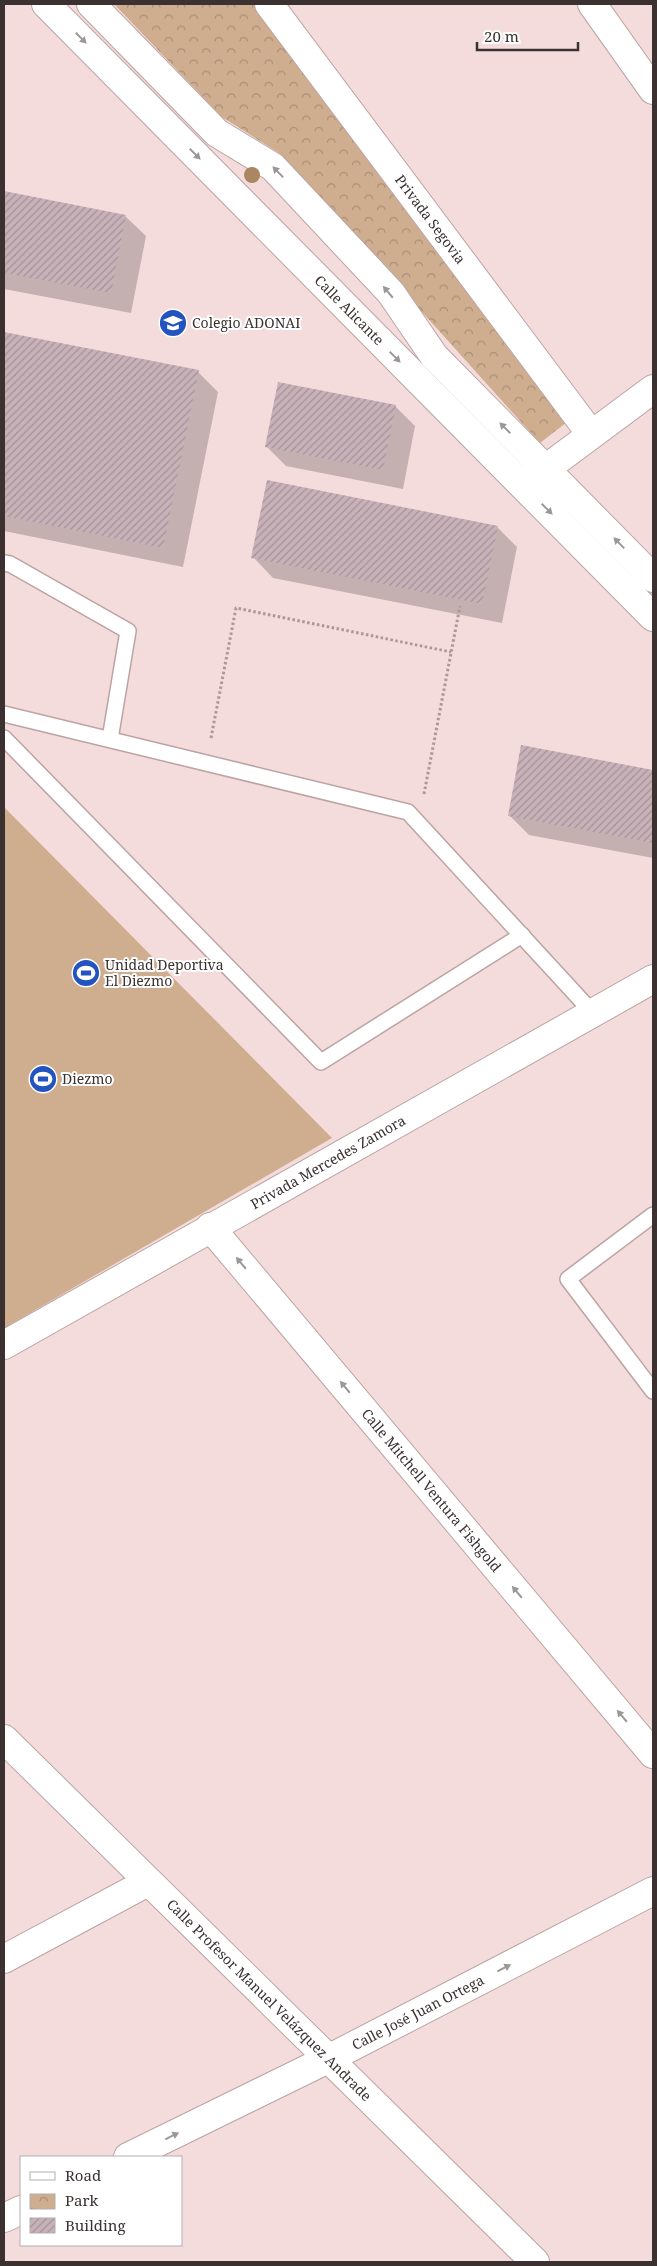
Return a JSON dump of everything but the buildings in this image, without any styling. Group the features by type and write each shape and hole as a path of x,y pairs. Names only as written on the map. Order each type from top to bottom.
{"street":[{"name":"Calle Alicante","path":"46,4 653,617"},
{"path":"91,4 217,133 273,167 391,294 434,356 653,578"},
{"name":"Privada Segovia","path":"270,4 591,434"},
{"path":"592,4 653,90"},
{"path":"524,486 653,389"},
{"name":"Privada Mercedes Zamora","path":"4,1345 210,1227 653,979"},
{"name":"Calle Mitchell Ventura Fishgold","path":"210,1227 653,1754"},
{"name":"Calle Profesor Manuel Velázquez Andrade","path":"4,1739 534,2262"},
{"path":"4,1959 148,1882"},
{"name":"Calle José Juan Ortega","path":"130,2156 328,2059 653,1891"},
{"path":"4,2218 20,2210"}],"lane":[{"path":"4,563 10,564 128,632 110,739"},
{"path":"4,714 408,812 593,1013"},
{"path":"4,738 321,1062 522,935"},
{"path":"653,1215 568,1279 653,1391"}],"path":[{"path":"418,823 460,606"},
{"path":"206,763 236,608 451,652"}],"green space":[{"path":"114,4 253,4 567,422 540,443 279,153 222,117"},
{"name":"Unidad Deportiva El Diezmo","path":"4,807 332,1138 4,1328"}],"place":[{"name":"Colegio ADONAI","path":"173,323"},
{"name":"Unidad Deportiva El Diezmo","path":"86,973"},
{"name":"Diezmo","path":"43,1079"}]}
